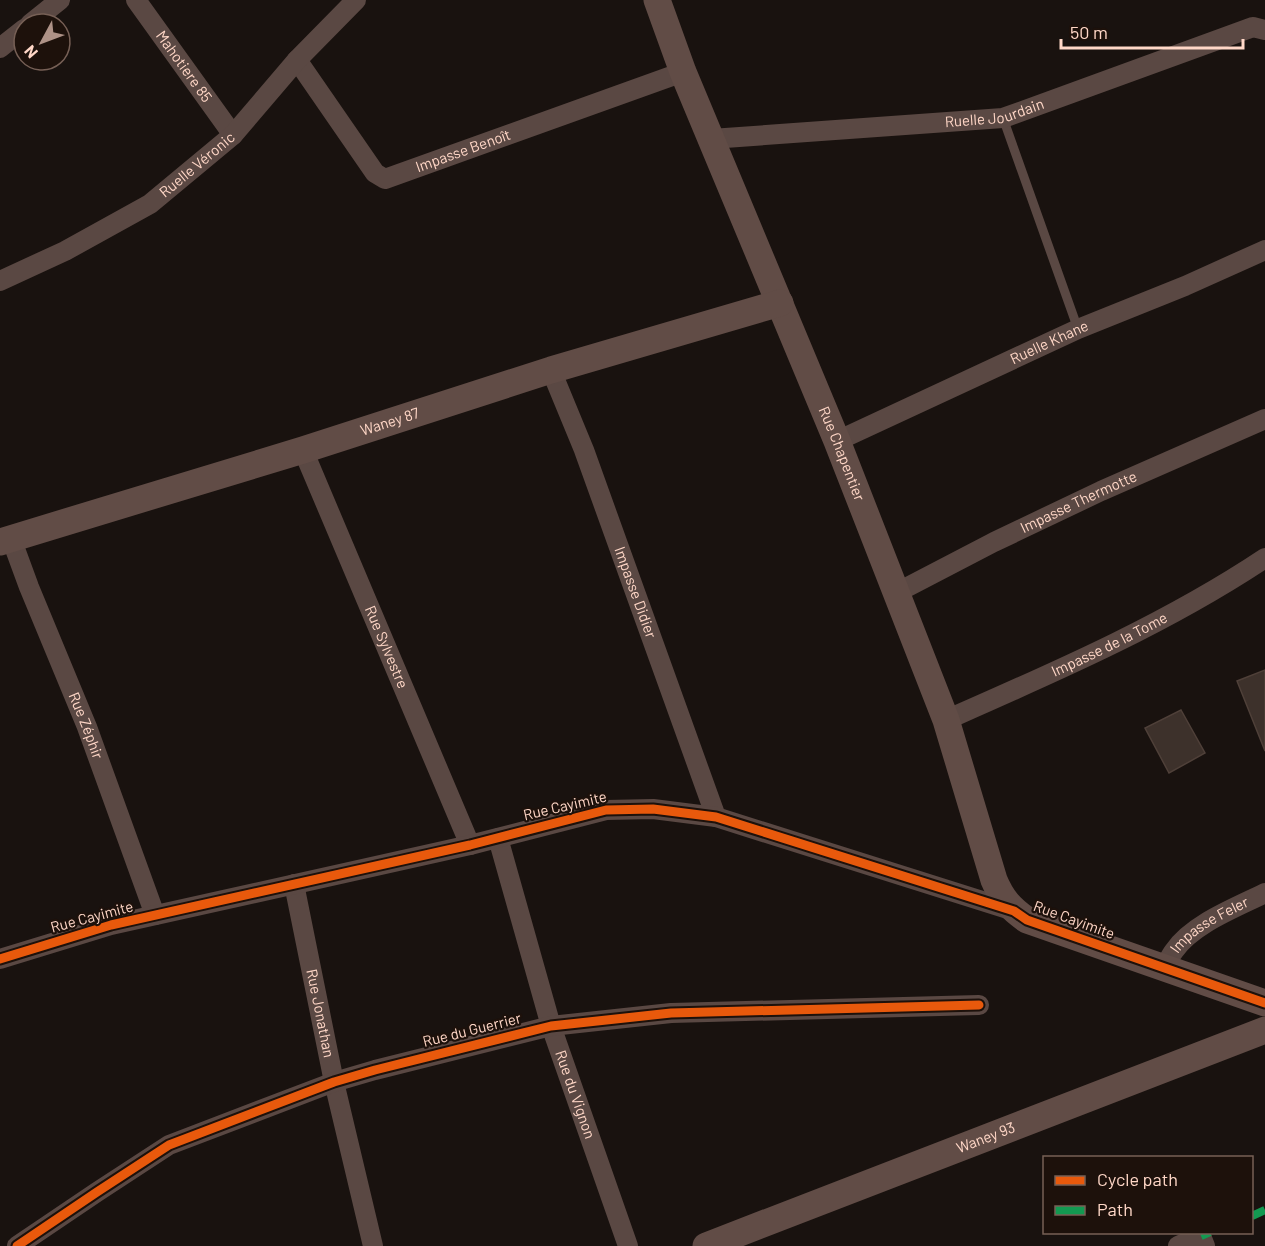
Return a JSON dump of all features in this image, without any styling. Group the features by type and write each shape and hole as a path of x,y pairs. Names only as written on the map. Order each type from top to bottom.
{"street":[{"path":"45,12 60,0"},
{"name":"Mahotiere 85","path":"136,0 233,135"},
{"name":"Ruelle Véronic","path":"0,281 65,251 150,204 233,135 297,60 356,0"},
{"name":"Rue Chapentier","path":"657,0 683,72 837,441 946,720 994,880 1001,896 1014,911"},
{"name":"Ruelle Jourdain","path":"711,139 1003,118 1253,27 1265,30"},
{"path":"0,48 12,38"},
{"name":"Impasse Benoît","path":"297,60 375,173 385,179 683,72"},
{"name":"Ruelle Khane","path":"837,441 1078,329 1185,286 1265,250"},
{"name":"Waney 87","path":"6,540 303,450 551,370 780,303"},
{"name":"Impasse Didier","path":"551,370 584,450 716,817"},
{"name":"Impasse Thermotte","path":"896,593 994,542 1101,491 1265,419"},
{"name":"Rue Sylvestre","path":"303,450 470,845"},
{"name":"Rue Zéphir","path":"6,540 29,587 87,727 155,915"},
{"name":"Impasse de la Tome","path":"946,720 1148,627 1265,558"},
{"name":"Rue Cayimite","path":"0,959 111,925 470,845 606,810 653,809 716,817 1014,911 1027,920 1265,1003"},
{"name":"Rue du Vignon","path":"498,838 551,1026 628,1246"},
{"name":"Rue Jonathan","path":"294,884 334,1082 373,1246"},
{"name":"Impasse Feler","path":"1165,967 1175,949 1210,919 1265,893"},
{"name":"Rue du Guerrier","path":"16,1246 170,1145 334,1082 375,1070 551,1026 671,1013 979,1005"},
{"name":"Waney 93","path":"706,1246 1265,1030"},
{"path":"1178,1246 1201,1236 1205,1246"}],"lane":[{"path":"1003,118 1078,329"}],"building":[{"path":"1265,670 1265,751 1237,681"},
{"path":"1181,710 1205,753 1169,773 1145,728"}],"marked path":[{"path":"1253,1216 1265,1210"},
{"path":"1201,1236 1206,1234"}],"cycle path":[{"path":"0,959 111,925 470,845 606,810 653,809 716,817 1014,911 1027,920 1265,1003"},
{"path":"17,1246 169,1145 334,1082 375,1070 551,1026 671,1013 979,1005"}]}
